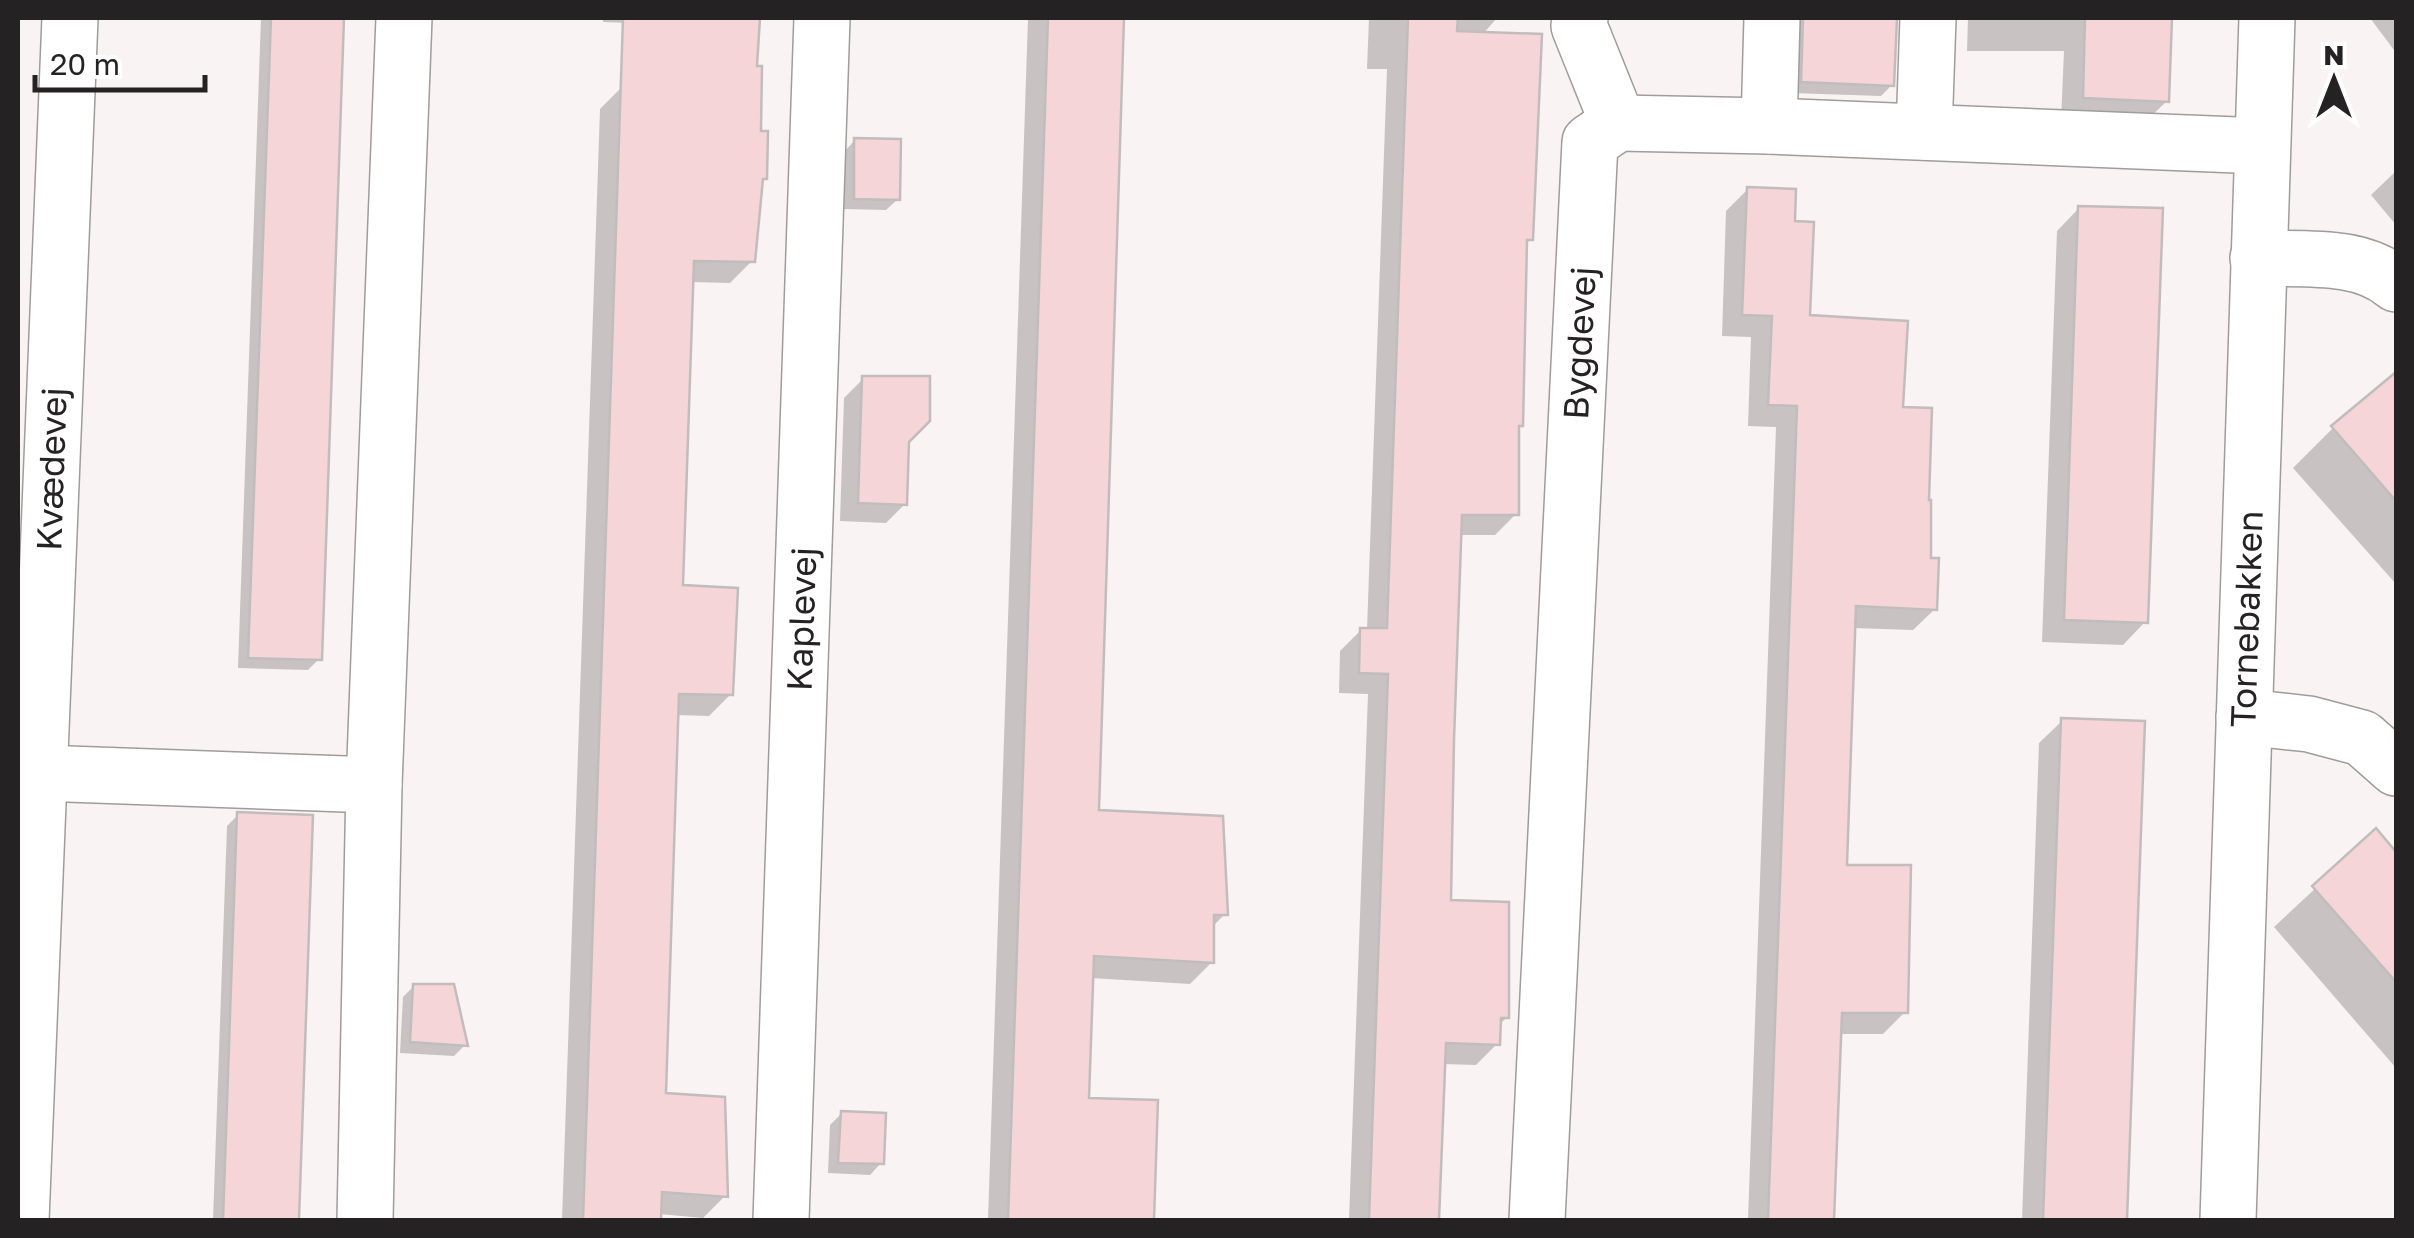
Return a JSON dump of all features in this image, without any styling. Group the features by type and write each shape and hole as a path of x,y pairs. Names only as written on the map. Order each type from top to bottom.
{"street":[{"name":"Kvædevej","path":"22,1220 70,18"},
{"path":"365,1220 374,785 404,18"},
{"name":"Kaplevej","path":"781,1220 822,18"},
{"path":"1580,18 1618,123 2262,146"},
{"path":"1770,126 1772,18"},
{"path":"1924,132 1928,18"},
{"name":"Tornebakken","path":"2228,1220 2267,18"},
{"name":"Bygdevej","path":"1537,1220 1590,142 1618,123"},
{"path":"2258,258 2343,261 2383,272 2396,284"},
{"path":"2244,717 2309,724 2362,738 2396,768"},
{"path":"40,773 374,785"}],"building":[{"path":"271,18 344,18 322,660 248,658"},
{"path":"623,18 760,18 757,66 762,66 761,131 768,131 767,179 763,179 755,262 694,261 683,585 738,588 733,695 679,694 666,1093 725,1097 728,1197 662,1192 661,1220 583,1220"},
{"path":"1048,18 1124,18 1099,810 1223,816 1228,915 1214,915 1214,963 1094,956 1089,1098 1158,1100 1154,1220 1008,1220"},
{"path":"1408,18 1458,18 1457,31 1542,34 1533,240 1527,240 1519,515 1462,515 1454,740 1451,900 1509,902 1509,1018 1501,1018 1500,1045 1446,1043 1439,1220 1369,1220 1388,674 1359,673 1360,628 1387,628"},
{"path":"1803,18 1897,18 1894,86 1801,82"},
{"path":"2085,18 2172,18 2169,102 2083,98"},
{"path":"854,138 901,139 900,200 854,199"},
{"path":"1747,187 1796,189 1795,221 1814,222 1810,315 1908,321 1903,407 1932,408 1929,500 1931,558 1939,558 1937,610 1856,606 1847,865 1911,865 1908,1013 1842,1013 1834,1220 1768,1220 1797,406 1768,405 1772,316 1742,315"},
{"path":"2078,206 2163,208 2148,623 2064,620"},
{"path":"2396,372 2396,501 2331,426"},
{"path":"862,376 930,376 930,421 909,442 907,505 858,503"},
{"path":"2061,718 2145,721 2127,1220 2043,1220"},
{"path":"237,812 313,815 299,1220 223,1220"},
{"path":"2376,828 2396,852 2396,982 2312,886"},
{"path":"413,984 454,984 468,1046 410,1042"},
{"path":"841,1111 886,1113 884,1164 838,1163"}]}
